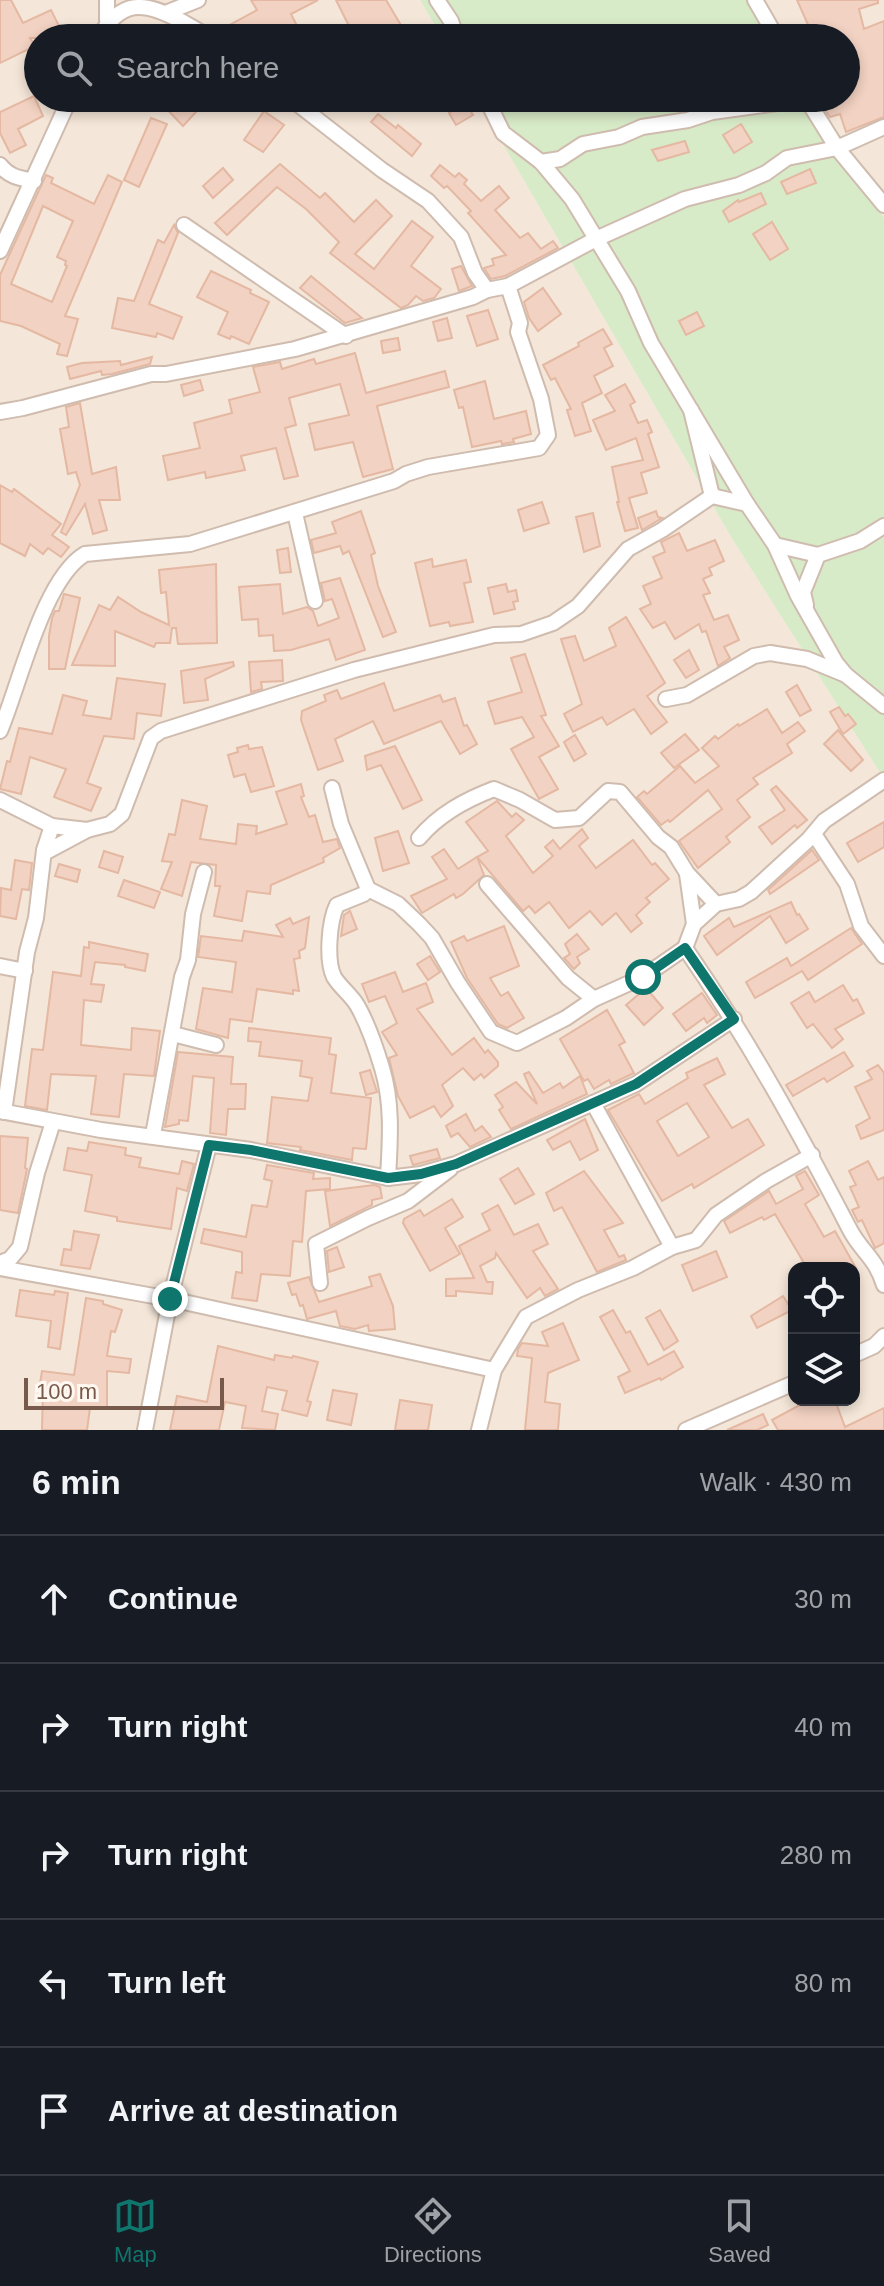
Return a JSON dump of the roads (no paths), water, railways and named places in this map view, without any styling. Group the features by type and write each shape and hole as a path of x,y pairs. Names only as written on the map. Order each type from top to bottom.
{"street":[{"path":"107,0 107,20"},
{"path":"168,12 198,0"},
{"path":"437,0 452,24"},
{"path":"755,0 769,24"},
{"path":"105,24 126,4 140,2 168,12 187,24"},
{"path":"0,251 64,112"},
{"path":"308,112 382,170 428,201 456,228 475,273 487,290"},
{"path":"493,112 503,133 555,176 628,291 651,343 747,504 775,545 798,596 836,663 884,706"},
{"path":"541,162 560,159 583,144 712,112"},
{"path":"815,112 837,148 884,205"},
{"path":"0,412 151,374 187,370 346,336 508,286 596,239 685,199 739,185 766,173 787,158 837,148 884,127"},
{"path":"555,176 560,159"},
{"path":"0,165 14,177 34,181"},
{"path":"184,225 346,336"},
{"path":"0,731 26,658 61,576 85,554 190,544 394,481 428,467 539,448 548,435 544,411 518,332 520,323 508,286"},
{"path":"691,410 712,496"},
{"path":"44,853 87,830 110,824 122,814 151,738 161,731 354,670 494,635 521,634 553,623 578,606 628,549 712,496 747,504"},
{"path":"295,513 315,601"},
{"path":"775,545 818,555 860,541 884,526"},
{"path":"807,609 803,592 818,555"},
{"path":"666,699 687,695 754,656 770,653 807,659 846,675"},
{"path":"332,788 341,824 368,889 398,904 432,938 491,1032 517,1043 566,1018 594,999 643,977 685,948 694,924 716,904 739,899 751,892 824,821 884,780"},
{"path":"419,838 462,801 494,789 555,820 579,818 608,791 620,792 658,837 671,847 687,873 716,904"},
{"path":"0,800 52,826 87,830"},
{"path":"52,826 44,853 36,918 27,952 2,1111 53,1122 251,1150 388,1178 421,1174 456,1164 636,1084 734,1019"},
{"path":"814,834 847,884 861,926 884,956"},
{"path":"153,1135 182,977 188,960 193,914 204,872"},
{"path":"687,873 694,924"},
{"path":"487,884 568,978 594,999"},
{"path":"368,889 364,894 337,905 332,914 329,948 336,981 358,1007 384,1078 390,1115 388,1178"},
{"path":"685,948 734,1019 812,1155 849,1228 881,1263 884,1285"},
{"path":"0,966 25,971"},
{"path":"173,1034 216,1045"},
{"path":"593,1103 672,1247"},
{"path":"0,1265 20,1247 37,1173 53,1122"},
{"path":"145,1430 170,1299 209,1145"},
{"path":"479,1430 494,1370 526,1317 672,1247 696,1240 716,1215 812,1155"},
{"path":"320,1283 316,1244 408,1201 456,1164"},
{"path":"0,1265 494,1370"},
{"path":"860,1352 874,1346 884,1336"},
{"path":"686,1430 788,1386"}]}
